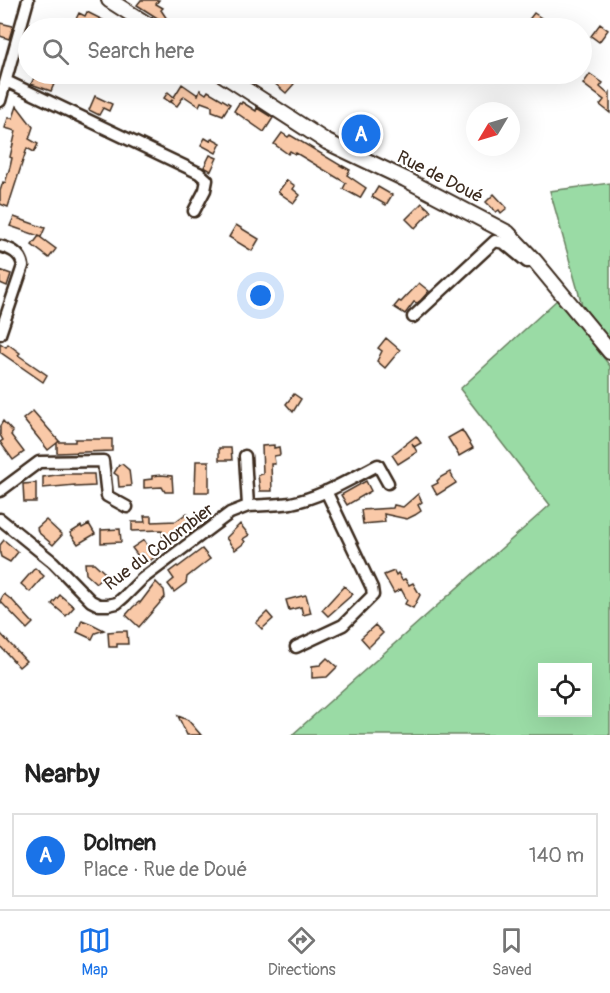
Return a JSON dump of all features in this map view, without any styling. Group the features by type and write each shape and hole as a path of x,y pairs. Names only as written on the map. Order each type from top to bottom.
{"street":[{"path":"23,18 28,0"},
{"path":"109,0 137,18"},
{"path":"0,101 18,37"},
{"path":"6,81 199,173 207,180 205,190 194,211"},
{"name":"Rue de Doué","path":"237,84 327,142 405,178 496,225 519,243 610,352"},
{"path":"412,317 495,241 504,243 527,262 534,260"},
{"path":"0,246 16,253 23,266 0,334"},
{"path":"245,456 248,506 293,502 326,491 378,465 388,483"},
{"path":"0,491 39,462 103,461 106,496 127,507"},
{"path":"296,647 343,625 373,595 372,588 326,491"},
{"name":"Rue du Colombier","path":"0,519 54,562 91,601 108,606 117,603 142,579 230,513 248,506"}],"green space":[{"path":"610,183 610,341 582,305 550,191"},
{"path":"558,299 610,366 610,735 292,735 550,505 460,389"}],"building":[{"path":"141,0 159,0 156,4 163,8 161,10 166,18 157,18 137,5"},
{"path":"87,12 99,18 76,18 79,13 85,16"},
{"path":"534,13 541,18 530,18"},
{"path":"0,23 13,26 9,39 0,36"},
{"path":"600,24 608,30 599,42 592,35"},
{"path":"592,75 603,83 600,87 608,94 610,92 610,113 600,105 604,100 583,84 592,84"},
{"path":"31,84 54,84 51,91"},
{"path":"182,84 198,95 200,90 206,94 208,91 230,104 223,115 212,111 212,106 201,102 199,106 184,96 177,106 171,102 173,99 170,102 164,98 168,92 174,97"},
{"path":"275,84 294,84 286,93"},
{"path":"95,96 112,104 109,111 103,108 99,115 89,110"},
{"path":"242,102 273,118 264,132 234,111"},
{"path":"17,106 33,127 29,139 38,144 34,152 27,148 8,207 0,204 0,191 10,167 16,131 5,128 8,118 13,118"},
{"path":"282,133 288,137 290,135 350,170 347,175 366,188 360,198 343,189 346,183 296,153 290,151 288,154 274,144"},
{"path":"205,138 210,141 212,138 221,143 216,153 201,145"},
{"path":"210,155 217,158 211,171 204,167"},
{"path":"287,180 295,186 293,189 300,195 294,203 278,192"},
{"path":"378,187 392,195 386,205 372,197"},
{"path":"494,194 507,208 501,213 499,210 496,212 486,202"},
{"path":"422,203 431,211 415,228 406,219"},
{"path":"14,217 45,228 40,237 56,249 49,258 32,245 39,236 10,226"},
{"path":"236,225 259,239 252,251 229,237"},
{"path":"0,270 11,274 7,286 0,283"},
{"path":"419,283 429,291 421,300 414,302 405,314 394,307 399,301 401,302"},
{"path":"386,338 400,350 385,368 377,361 382,351 378,348"},
{"path":"0,343 6,347 8,344 20,353 18,355 47,375 43,382 0,352"},
{"path":"294,394 301,399 293,412 286,404"},
{"path":"33,411 58,442 75,442 75,439 112,439 112,451 57,453 57,443 48,450 23,419"},
{"path":"3,421 13,432 11,435 24,452 13,460 0,442 3,440 0,435 0,426"},
{"path":"462,430 473,448 459,456 448,438"},
{"path":"416,436 421,443 414,447 417,452 398,464 392,455"},
{"path":"274,445 274,448 279,447 280,455 274,456 275,464 271,464 272,491 260,491 258,475 263,474 262,446"},
{"path":"219,448 231,448 232,460 219,460"},
{"path":"196,461 209,461 209,492 195,492"},
{"path":"122,464 129,470 131,486 119,487 118,476 114,473"},
{"path":"450,472 456,483 437,495 432,486"},
{"path":"62,474 94,474 95,486 43,488 43,477"},
{"path":"161,475 172,476 173,492 165,492 162,487 144,488 144,480"},
{"path":"366,481 371,491 347,505 341,495"},
{"path":"36,483 36,502 24,502 23,484"},
{"path":"418,494 422,502 418,505 421,511 415,515 407,519 384,514 385,522 363,524 361,510 393,508 394,505 403,507"},
{"path":"187,513 198,528 190,534 187,530 179,530 172,535 172,538 163,539 162,530 132,531 132,522 145,522 144,516 152,516 152,522 176,521"},
{"path":"46,520 62,535 53,545 38,532 37,528"},
{"path":"89,524 95,534 78,544 70,533"},
{"path":"240,524 249,535 243,539 245,542 235,550 226,538"},
{"path":"120,529 121,542 101,543 101,530"},
{"path":"4,540 18,552 10,562 1,557 0,545"},
{"path":"144,540 155,557 148,562 142,553 138,556 132,548"},
{"path":"202,549 210,559 187,577 186,583 174,592 168,584 174,579 169,572"},
{"path":"85,563 94,563 105,573 96,583 86,574"},
{"path":"35,568 44,576 30,592 21,584"},
{"path":"394,571 409,585 413,583 420,595 413,608 405,604 407,600 401,589 394,593 384,575"},
{"path":"156,582 164,590 165,597 139,627 126,615 140,603"},
{"path":"344,586 353,594 328,616 322,610"},
{"path":"4,594 33,623 27,629 0,601"},
{"path":"60,595 74,607 66,616 52,604"},
{"path":"306,595 311,613 303,615 301,607 289,610 286,600"},
{"path":"267,612 273,619 262,629 256,623"},
{"path":"82,620 104,630 95,633 92,639 77,632"},
{"path":"375,625 383,633 369,647 361,638"},
{"path":"127,631 128,644 109,647 108,632"},
{"path":"0,633 26,661 19,667 0,646"},
{"path":"327,658 337,667 327,677 312,678 312,666 320,665"},
{"path":"178,716 188,720 201,735 187,735"}],"place":[{"name":"Dolmen","path":"361,134"}]}
